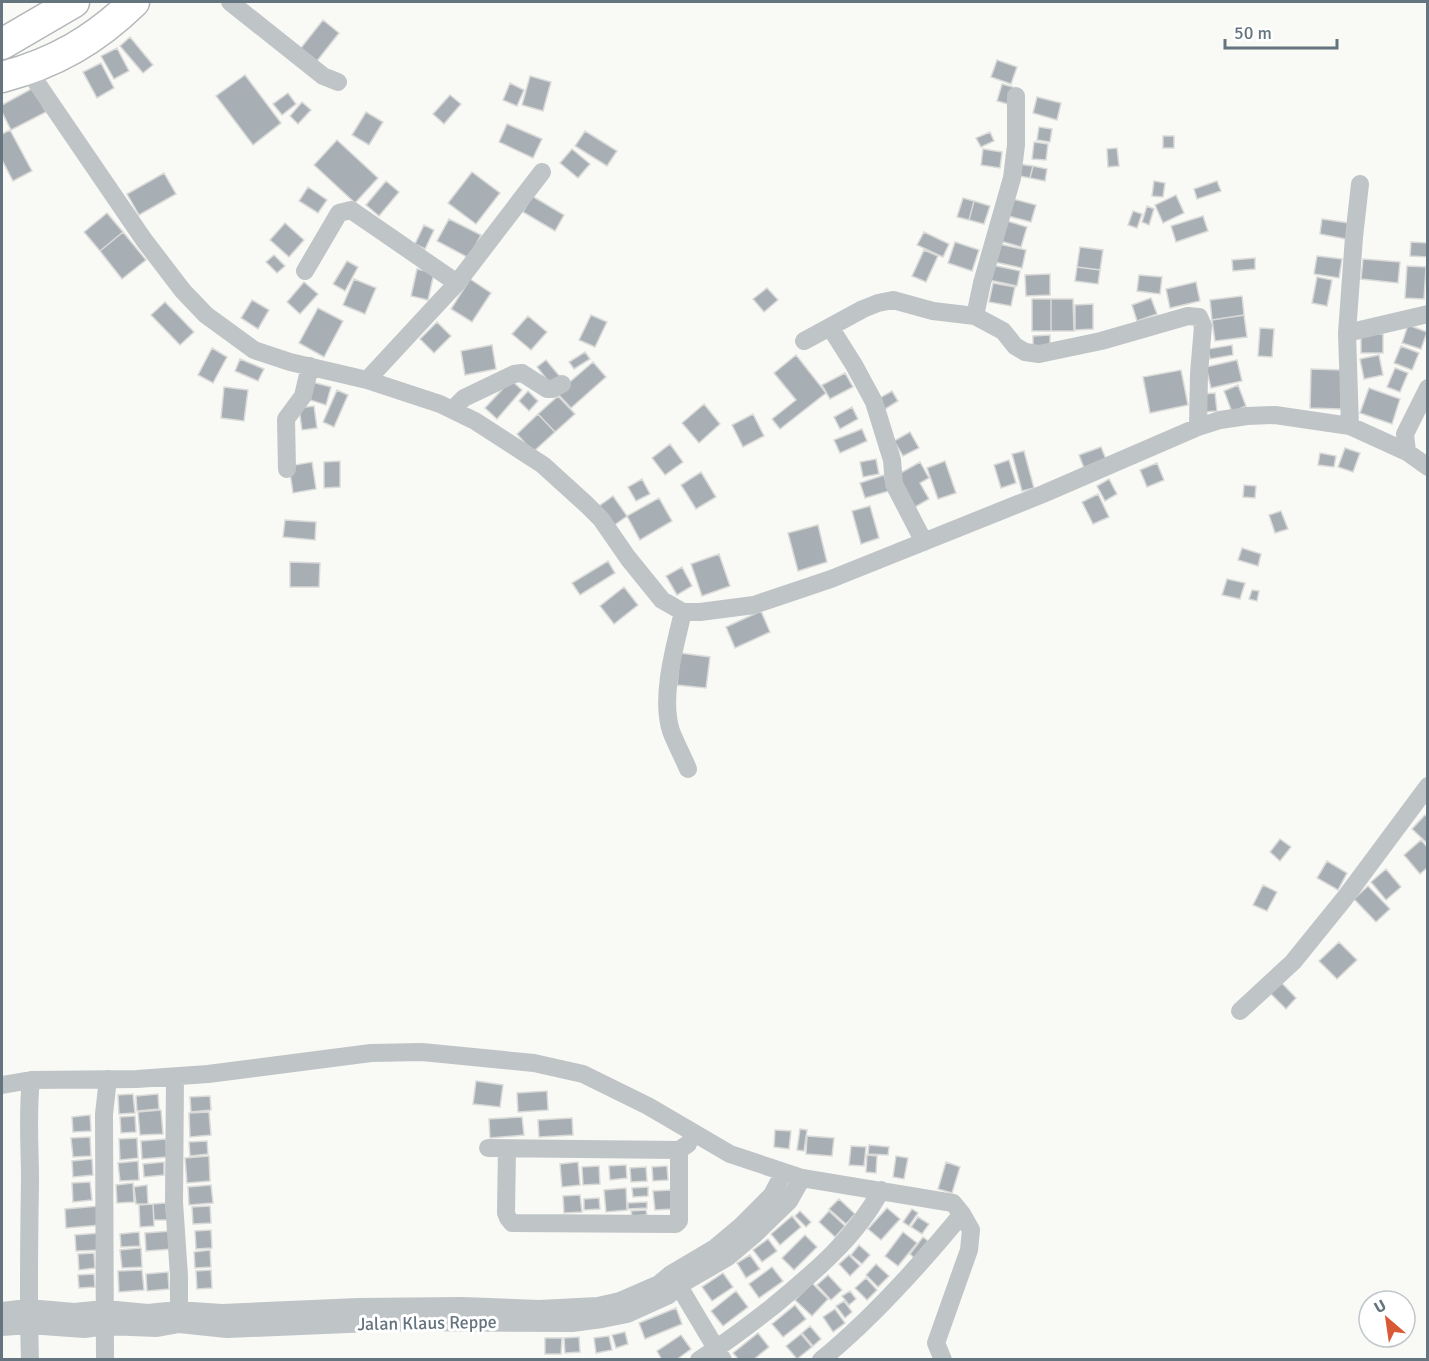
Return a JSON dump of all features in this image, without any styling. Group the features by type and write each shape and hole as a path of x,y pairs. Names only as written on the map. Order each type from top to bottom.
{"highway":[{"path":"2,44 74,2"},
{"path":"15,74 89,40 134,2"}],"street":[{"path":"230,2 323,76 338,82"},
{"path":"15,74 183,291 206,315 254,350 368,380 452,410 475,421 543,465 561,481 601,519 628,558 662,600 683,612 754,605 831,579 1220,420 1275,415 1350,426 1407,452 1428,467"},
{"path":"975,316 1012,178 1016,146 1016,96"},
{"path":"368,380 457,283 542,172"},
{"path":"1350,426 1347,333 1360,184"},
{"path":"305,271 339,213 351,210 457,283"},
{"path":"804,341 863,309 892,300 933,311 975,316 1003,330 1015,346 1025,352 1039,354 1101,341 1188,316 1199,317 1203,326 1198,373 1198,428"},
{"path":"1347,333 1428,314"},
{"path":"830,327 874,402 892,460 894,484 924,542"},
{"path":"287,469 286,419 303,396 310,366"},
{"path":"452,410 464,398 514,374 522,373 547,389 562,384"},
{"path":"1407,452 1405,434 1427,389"},
{"path":"683,612 667,692 670,729 688,769"},
{"path":"1240,1011 1299,954 1344,899 1428,786"},
{"path":"2,1085 31,1080 175,1077 371,1053 422,1052 534,1064 583,1074 648,1106 730,1154 802,1178 953,1203 971,1230 969,1250 936,1343 943,1359"},
{"path":"175,1077 174,1202 179,1276 178,1317"},
{"path":"105,1359 104,1114 108,1079"},
{"path":"30,1359 28,1112 31,1080"},
{"path":"488,1148 679,1150 700,1136"},
{"path":"507,1149 506,1213 512,1223 676,1224 679,1221 679,1150"},
{"name":"Jalan Klaus Reppe","path":"675,1280 740,1227 771,1196 784,1172"},
{"name":"Jalan Klaus Reppe","path":"2,1311 84,1329 106,1318 157,1328 178,1317 222,1312 358,1307 462,1306 539,1309 598,1306 620,1301 728,1257 789,1200 802,1178"},
{"path":"699,1359 720,1354 833,1254 870,1212 881,1190"},
{"path":"821,1359 888,1298 962,1214"},
{"path":"675,1280 720,1354"},
{"name":"Jalan Klaus Reppe","path":"2,1327 28,1317"}],"building":[{"path":"323,20 339,33 313,66 297,53"},
{"path":"130,37 153,65 143,73 120,46"},
{"path":"117,48 129,71 114,79 101,56"},
{"path":"997,60 1017,67 1011,84 991,77"},
{"path":"101,63 114,88 97,98 83,72"},
{"path":"245,75 281,123 253,145 216,96"},
{"path":"530,76 551,82 543,111 522,105"},
{"path":"510,83 524,90 517,106 503,100"},
{"path":"1002,84 1013,87 1008,104 997,101"},
{"path":"33,88 46,112 11,130 2,112 2,105"},
{"path":"288,93 296,104 282,115 273,104"},
{"path":"450,95 461,104 444,124 433,114"},
{"path":"1037,97 1061,103 1057,120 1033,113"},
{"path":"302,102 311,110 298,124 290,116"},
{"path":"366,112 383,122 369,145 352,135"},
{"path":"507,124 542,139 533,158 499,142"},
{"path":"1039,127 1052,129 1050,142 1037,140"},
{"path":"10,130 32,171 13,181 2,160 2,134"},
{"path":"585,131 617,151 607,166 575,146"},
{"path":"990,132 994,141 981,147 976,138"},
{"path":"1163,136 1174,136 1174,148 1163,148"},
{"path":"337,140 378,178 355,203 314,165"},
{"path":"1034,142 1048,144 1046,160 1032,159"},
{"path":"1117,148 1119,166 1108,167 1107,149"},
{"path":"572,149 590,164 578,178 560,163"},
{"path":"983,149 1002,152 1000,168 981,165"},
{"path":"1017,164 1033,166 1030,178 1014,175"},
{"path":"1033,166 1047,169 1045,181 1030,178"},
{"path":"472,172 500,193 476,224 448,203"},
{"path":"164,173 176,194 139,215 127,194"},
{"path":"386,181 399,192 379,216 366,205"},
{"path":"1154,181 1165,183 1163,197 1152,196"},
{"path":"1217,181 1221,191 1197,199 1194,189"},
{"path":"308,187 327,200 318,213 299,201"},
{"path":"1176,195 1184,213 1163,223 1155,205"},
{"path":"532,196 564,215 555,231 523,212"},
{"path":"963,198 974,201 969,220 957,217"},
{"path":"1013,199 1036,205 1031,222 1008,216"},
{"path":"974,201 990,206 984,224 969,220"},
{"path":"1147,206 1154,209 1149,225 1142,222"},
{"path":"1133,211 1142,214 1137,228 1128,225"},
{"path":"107,213 123,232 100,251 84,232"},
{"path":"1203,216 1208,231 1176,242 1171,226"},
{"path":"449,219 481,235 469,258 437,241"},
{"path":"1322,219 1349,223 1346,239 1320,234"},
{"path":"1007,221 1027,227 1021,247 1000,241"},
{"path":"285,223 304,240 289,257 270,240"},
{"path":"424,225 434,230 425,249 415,244"},
{"path":"123,232 146,260 122,279 100,251"},
{"path":"924,232 949,244 943,257 917,245"},
{"path":"955,242 979,250 972,271 948,263"},
{"path":"1411,242 1428,243 1428,257 1410,256"},
{"path":"995,243 1026,250 1022,268 990,261"},
{"path":"1080,247 1103,250 1100,270 1077,267"},
{"path":"924,250 938,256 926,282 912,276"},
{"path":"274,255 285,266 277,273 266,262"},
{"path":"1317,256 1342,259 1339,278 1314,274"},
{"path":"1255,258 1255,269 1233,271 1232,260"},
{"path":"1363,259 1400,262 1398,283 1361,279"},
{"path":"347,261 358,267 345,291 333,284"},
{"path":"992,265 1020,271 1017,286 989,280"},
{"path":"1407,266 1426,267 1424,299 1405,298"},
{"path":"1077,267 1100,270 1098,284 1075,281"},
{"path":"417,269 434,273 428,300 411,296"},
{"path":"1050,274 1050,295 1026,296 1025,275"},
{"path":"1139,275 1162,277 1160,294 1137,291"},
{"path":"1317,277 1332,280 1327,306 1312,303"},
{"path":"354,279 376,288 365,314 343,305"},
{"path":"470,279 491,293 472,322 451,309"},
{"path":"304,282 318,294 300,314 287,302"},
{"path":"1196,282 1200,301 1170,308 1166,289"},
{"path":"993,283 1015,287 1011,306 989,302"},
{"path":"767,288 778,300 764,312 753,299"},
{"path":"1242,296 1244,315 1212,320 1210,300"},
{"path":"1151,298 1157,314 1137,321 1132,305"},
{"path":"1032,299 1051,299 1051,331 1032,331"},
{"path":"1051,299 1073,299 1074,331 1051,331"},
{"path":"252,300 269,310 258,329 241,318"},
{"path":"165,302 194,332 180,345 151,315"},
{"path":"1093,304 1093,329 1075,330 1075,305"},
{"path":"318,308 343,321 324,357 299,343"},
{"path":"591,315 607,322 595,347 579,340"},
{"path":"1244,315 1247,337 1215,341 1212,320"},
{"path":"528,316 547,332 531,350 512,334"},
{"path":"437,322 451,336 434,353 420,339"},
{"path":"1408,325 1427,332 1421,349 1402,343"},
{"path":"1260,328 1274,329 1272,357 1258,356"},
{"path":"1361,334 1383,334 1383,353 1361,353"},
{"path":"1050,335 1050,346 1033,346 1033,336"},
{"path":"492,345 496,369 465,375 461,351"},
{"path":"1232,345 1233,355 1210,359 1208,349"},
{"path":"1401,346 1419,353 1412,370 1394,363"},
{"path":"212,348 227,357 213,383 198,375"},
{"path":"585,352 590,359 574,369 569,362"},
{"path":"796,355 826,393 780,429 772,419 796,400 774,373"},
{"path":"1379,355 1383,375 1364,379 1360,359"},
{"path":"240,359 264,369 258,381 235,371"},
{"path":"546,360 562,379 552,386 537,367"},
{"path":"1237,360 1242,381 1211,388 1206,367"},
{"path":"593,362 606,377 571,408 557,393"},
{"path":"1395,368 1408,373 1400,392 1387,387"},
{"path":"1311,369 1342,370 1341,409 1310,408"},
{"path":"1181,370 1188,405 1150,413 1143,377"},
{"path":"845,373 853,387 830,399 822,385"},
{"path":"511,380 522,390 497,419 485,408"},
{"path":"312,382 331,387 326,405 307,399"},
{"path":"1238,385 1246,406 1232,412 1224,391"},
{"path":"224,387 248,390 244,421 221,418"},
{"path":"1369,388 1400,399 1392,424 1360,413"},
{"path":"337,390 348,395 334,427 323,422"},
{"path":"528,391 538,401 529,411 519,401"},
{"path":"892,391 898,401 882,411 876,400"},
{"path":"1215,393 1217,411 1204,412 1203,394"},
{"path":"558,396 575,414 555,432 538,414"},
{"path":"704,404 720,424 699,443 682,423"},
{"path":"314,406 317,428 302,430 299,408"},
{"path":"852,407 858,419 840,429 834,417"},
{"path":"538,414 555,432 533,452 517,434"},
{"path":"753,414 764,436 743,447 732,425"},
{"path":"862,429 867,441 840,453 834,440"},
{"path":"910,432 919,448 903,456 894,441"},
{"path":"670,444 683,462 665,475 652,458"},
{"path":"1101,447 1106,459 1084,468 1079,455"},
{"path":"1345,448 1360,453 1353,472 1338,467"},
{"path":"1024,451 1034,488 1022,491 1012,454"},
{"path":"1320,453 1336,456 1334,467 1318,465"},
{"path":"876,459 879,474 863,477 860,462"},
{"path":"1009,460 1016,483 1001,488 994,465"},
{"path":"340,461 340,487 324,488 324,462"},
{"path":"945,461 956,493 938,499 927,468"},
{"path":"312,462 316,489 293,493 289,466"},
{"path":"920,462 929,478 920,483 929,499 915,507 897,475"},
{"path":"1157,463 1164,480 1147,487 1140,470"},
{"path":"701,472 716,497 696,509 681,485"},
{"path":"884,475 889,491 865,498 860,483"},
{"path":"642,479 650,494 636,501 628,487"},
{"path":"1109,479 1117,494 1105,501 1097,486"},
{"path":"1244,485 1256,486 1255,498 1243,497"},
{"path":"1098,494 1109,517 1093,524 1082,502"},
{"path":"613,496 627,516 613,526 599,506"},
{"path":"659,498 672,521 640,540 627,516"},
{"path":"870,506 879,538 861,544 852,511"},
{"path":"1281,511 1288,529 1275,533 1269,515"},
{"path":"285,520 316,522 315,540 283,537"},
{"path":"818,525 827,562 798,571 788,533"},
{"path":"1242,548 1261,554 1258,566 1238,560"},
{"path":"719,554 730,586 702,596 691,564"},
{"path":"608,561 615,573 580,595 572,583"},
{"path":"290,562 320,563 319,587 290,587"},
{"path":"682,567 692,586 677,595 666,576"},
{"path":"1227,579 1245,583 1240,599 1222,595"},
{"path":"624,587 638,605 614,624 600,606"},
{"path":"1252,590 1259,591 1257,601 1249,599"},
{"path":"761,611 770,632 735,648 726,627"},
{"path":"680,653 710,657 706,688 677,685"},
{"path":"1425,815 1428,817 1428,844 1412,829"},
{"path":"1280,839 1291,847 1280,861 1270,852"},
{"path":"1421,840 1428,848 1428,867 1420,874 1404,855"},
{"path":"1327,861 1347,873 1338,890 1317,878"},
{"path":"1386,869 1401,887 1386,900 1371,882"},
{"path":"1263,885 1277,892 1267,911 1253,905"},
{"path":"1368,886 1390,909 1376,922 1354,899"},
{"path":"1339,942 1357,960 1337,979 1319,961"},
{"path":"1279,980 1296,998 1286,1009 1268,991"},
{"path":"476,1081 503,1085 500,1107 473,1104"},
{"path":"547,1091 548,1110 518,1112 517,1093"},
{"path":"133,1094 135,1113 119,1114 118,1095"},
{"path":"158,1094 159,1109 137,1111 136,1096"},
{"path":"210,1096 211,1110 191,1112 190,1097"},
{"path":"161,1110 163,1134 140,1135 138,1112"},
{"path":"209,1112 211,1135 190,1137 189,1113"},
{"path":"90,1115 91,1131 73,1132 72,1117"},
{"path":"135,1116 136,1132 121,1133 120,1117"},
{"path":"522,1117 524,1135 490,1138 489,1119"},
{"path":"572,1118 573,1135 539,1137 538,1120"},
{"path":"800,1129 807,1130 804,1151 797,1150"},
{"path":"775,1130 791,1131 789,1149 774,1147"},
{"path":"807,1136 834,1138 832,1156 806,1154"},
{"path":"90,1137 91,1156 73,1157 71,1138"},
{"path":"137,1138 138,1158 120,1160 119,1139"},
{"path":"166,1139 167,1157 142,1159 141,1141"},
{"path":"207,1141 208,1154 190,1156 189,1142"},
{"path":"869,1145 889,1147 888,1155 868,1154"},
{"path":"851,1146 866,1147 864,1166 849,1165"},
{"path":"867,1155 877,1156 876,1173 866,1172"},
{"path":"209,1156 210,1181 187,1183 185,1158"},
{"path":"896,1156 908,1158 904,1179 893,1177"},
{"path":"92,1159 93,1175 73,1177 72,1161"},
{"path":"138,1161 139,1180 120,1181 118,1163"},
{"path":"164,1162 164,1175 144,1177 143,1164"},
{"path":"578,1162 580,1185 562,1187 560,1164"},
{"path":"946,1162 960,1167 952,1193 938,1189"},
{"path":"626,1165 627,1178 610,1180 609,1166"},
{"path":"599,1166 600,1184 583,1185 582,1167"},
{"path":"667,1166 668,1180 653,1181 652,1167"},
{"path":"646,1167 647,1181 631,1182 630,1168"},
{"path":"90,1182 92,1200 73,1202 72,1183"},
{"path":"133,1183 134,1202 117,1203 116,1185"},
{"path":"147,1185 148,1204 136,1204 134,1187"},
{"path":"211,1185 213,1203 189,1205 188,1187"},
{"path":"648,1187 648,1196 633,1197 632,1188"},
{"path":"626,1188 627,1210 606,1212 604,1190"},
{"path":"671,1190 672,1209 655,1210 653,1191"},
{"path":"580,1195 582,1212 564,1213 563,1196"},
{"path":"599,1198 600,1209 584,1210 584,1199"},
{"path":"839,1199 855,1214 846,1224 829,1209"},
{"path":"647,1202 647,1208 628,1209 628,1203"},
{"path":"166,1203 167,1220 154,1220 153,1204"},
{"path":"153,1204 154,1226 140,1227 139,1205"},
{"path":"99,1206 101,1225 66,1228 65,1209"},
{"path":"210,1206 211,1223 193,1224 192,1207"},
{"path":"887,1208 900,1219 881,1240 868,1229"},
{"path":"912,1209 918,1213 909,1226 903,1222"},
{"path":"646,1210 647,1215 632,1216 631,1211"},
{"path":"800,1211 811,1222 806,1227 795,1216"},
{"path":"829,1211 845,1226 835,1237 819,1222"},
{"path":"792,1216 801,1227 780,1245 771,1234"},
{"path":"918,1217 929,1224 922,1234 911,1227"},
{"path":"211,1230 212,1248 196,1249 195,1231"},
{"path":"171,1231 172,1249 146,1251 145,1233"},
{"path":"139,1232 140,1246 121,1247 120,1234"},
{"path":"903,1232 917,1243 898,1266 885,1256"},
{"path":"100,1233 102,1250 76,1251 75,1235"},
{"path":"805,1235 817,1247 794,1270 782,1258"},
{"path":"923,1237 928,1241 914,1258 910,1254"},
{"path":"768,1239 777,1251 762,1262 753,1250"},
{"path":"859,1245 870,1255 862,1264 851,1255"},
{"path":"141,1248 142,1267 122,1268 120,1250"},
{"path":"210,1250 211,1267 195,1268 194,1252"},
{"path":"94,1253 95,1268 79,1270 78,1254"},
{"path":"750,1255 760,1269 746,1278 737,1263"},
{"path":"849,1255 860,1266 850,1276 839,1264"},
{"path":"876,1264 889,1276 878,1287 866,1275"},
{"path":"772,1267 783,1281 759,1298 749,1284"},
{"path":"142,1270 144,1290 119,1292 118,1271"},
{"path":"211,1270 212,1288 197,1289 196,1271"},
{"path":"168,1272 169,1289 147,1291 146,1274"},
{"path":"723,1273 733,1287 712,1301 702,1287"},
{"path":"94,1274 95,1287 79,1288 78,1275"},
{"path":"828,1275 842,1290 831,1300 817,1285"},
{"path":"866,1278 877,1290 867,1300 855,1288"},
{"path":"812,1283 828,1299 812,1316 795,1300"},
{"path":"736,1291 748,1307 723,1326 711,1311"},
{"path":"850,1291 856,1299 849,1305 842,1296"},
{"path":"844,1301 852,1312 845,1318 836,1306"},
{"path":"795,1305 806,1319 783,1337 772,1324"},
{"path":"676,1308 682,1324 645,1339 639,1323"},
{"path":"835,1309 845,1323 833,1332 823,1317"},
{"path":"810,1326 821,1339 813,1346 802,1333"},
{"path":"625,1332 628,1344 616,1348 612,1335"},
{"path":"758,1333 769,1347 753,1360 739,1360 733,1353"},
{"path":"801,1334 812,1347 797,1359 786,1346"},
{"path":"681,1335 691,1349 676,1360 662,1360 657,1351"},
{"path":"609,1336 612,1350 596,1353 594,1338"},
{"path":"579,1337 580,1352 565,1353 564,1338"},
{"path":"545,1338 562,1338 561,1354 545,1354"}]}
